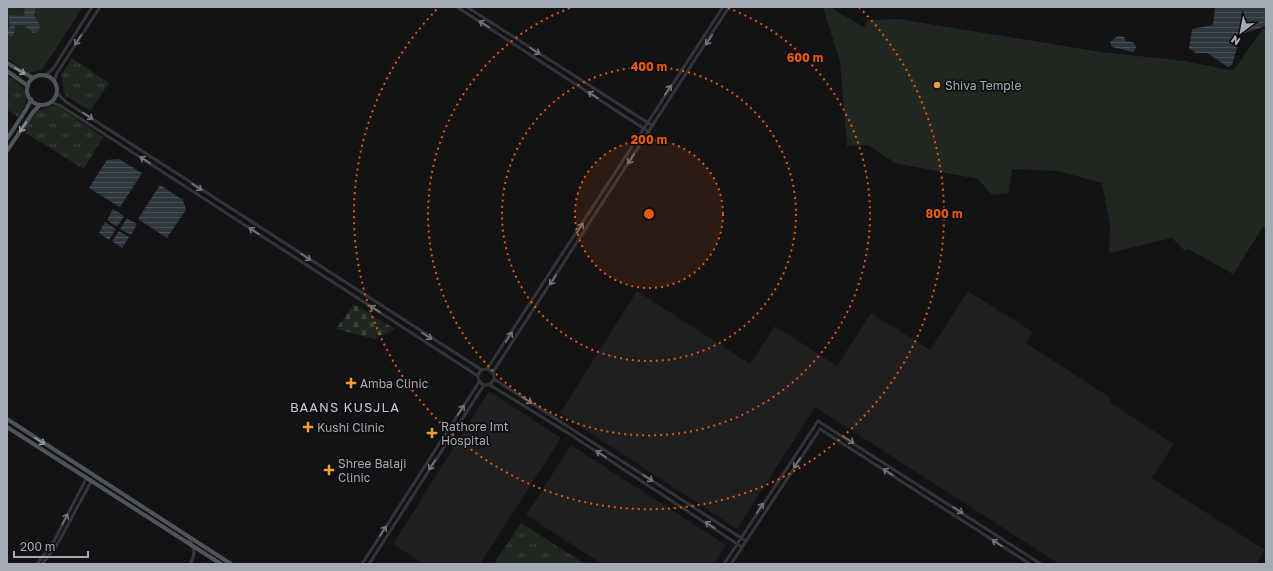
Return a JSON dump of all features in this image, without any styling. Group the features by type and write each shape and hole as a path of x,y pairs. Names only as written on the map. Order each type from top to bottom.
{"main road":[{"path":"7,63 33,78 44,76 54,82 57,93 51,102 40,105 33,112 7,151"},
{"path":"7,71 28,86"},
{"path":"33,78 28,86 28,93 31,99 40,105"},
{"path":"7,139 27,108 31,99"},
{"path":"7,419 178,532 191,544 221,564"},
{"path":"7,426 87,477 178,532 188,536 231,564"},
{"path":"15,432 18,426"}],"street":[{"path":"44,76 52,69 92,7"},
{"path":"54,82 57,73 100,7"},
{"path":"457,7 649,132"},
{"path":"467,7 653,126"},
{"path":"487,369 723,7"},
{"path":"490,385 494,379 493,372 729,7"},
{"path":"57,93 66,102 410,325 482,370 487,369 493,372"},
{"path":"609,105 612,100"},
{"path":"51,102 61,106 478,376"},
{"path":"407,330 410,325"},
{"path":"362,564 479,382 478,376 482,370"},
{"path":"494,379 746,541"},
{"path":"479,382 484,385 490,385 517,400 737,542 742,547"},
{"path":"369,564 484,385"},
{"path":"724,564 816,423 820,421"},
{"path":"731,564 820,429 820,421"},
{"path":"820,421 1041,564"},
{"path":"820,429 1030,564"},
{"path":"37,564 54,541 87,477"},
{"path":"42,564 57,545 92,480"},
{"path":"188,536 194,548 194,555 190,564"}],"shaded area":[{"path":"25,7 36,7 34,16 40,25 39,31 33,33 24,25 15,25 14,35 10,37 7,33 10,26 9,15 24,16"},
{"path":"1215,7 1266,7 1266,26 1241,34 1232,65 1228,67 1207,53 1196,53 1189,48 1192,29 1213,25"},
{"path":"1118,36 1124,37 1126,41 1133,42 1136,47 1135,50 1133,52 1112,47 1110,42"},
{"path":"119,159 142,173 120,207 89,188 107,160"},
{"path":"160,185 183,200 186,210 167,238 138,219"},
{"path":"113,209 124,216 117,227 107,220"},
{"path":"127,218 137,224 131,235 120,229"},
{"path":"105,222 116,229 109,240 99,233"},
{"path":"119,231 129,237 122,248 112,241"},
{"path":"637,291 750,364 775,326 837,366 871,313 930,350 968,291 1033,332 1026,343 1111,398 1109,402 1174,444 1152,478 1265,550 1256,564 1059,564 815,407 737,529 560,413"},
{"path":"489,391 561,438 480,564 424,564 393,544"},
{"path":"571,445 726,545 714,564 602,564 526,515"}],"green space":[{"path":"7,7 83,7 42,70 29,73 7,58"},
{"path":"823,7 832,7 834,10 864,27 868,20 899,19 1101,52 1185,61 1233,71 1263,29 1266,28 1266,229 1263,227 1233,274 1188,249 1185,251 1172,238 1109,253 1110,226 1102,183 1058,171 1012,169 1009,193 992,195 978,179 895,163 868,145 847,146 840,62"},
{"path":"72,58 109,83 90,111 65,95 61,75"},
{"path":"7,75 19,84 26,93 23,109 18,117 7,110"},
{"path":"52,106 59,107 103,137 84,169 22,131 35,111"},
{"path":"354,304 395,329 375,339 336,329"},
{"path":"521,523 585,564 494,564"}],"place":[{"name":"Shiva Temple","path":"937,85"},
{"name":"Amba Clinic","path":"351,383"},
{"name":"Kushi Clinic","path":"308,427"},
{"name":"Rathore Imt Hospital","path":"432,433"},
{"name":"Shree Balaji Clinic","path":"329,470"}],"district":[{"name":"BAANS KUSJLA","path":"345,407"}]}
